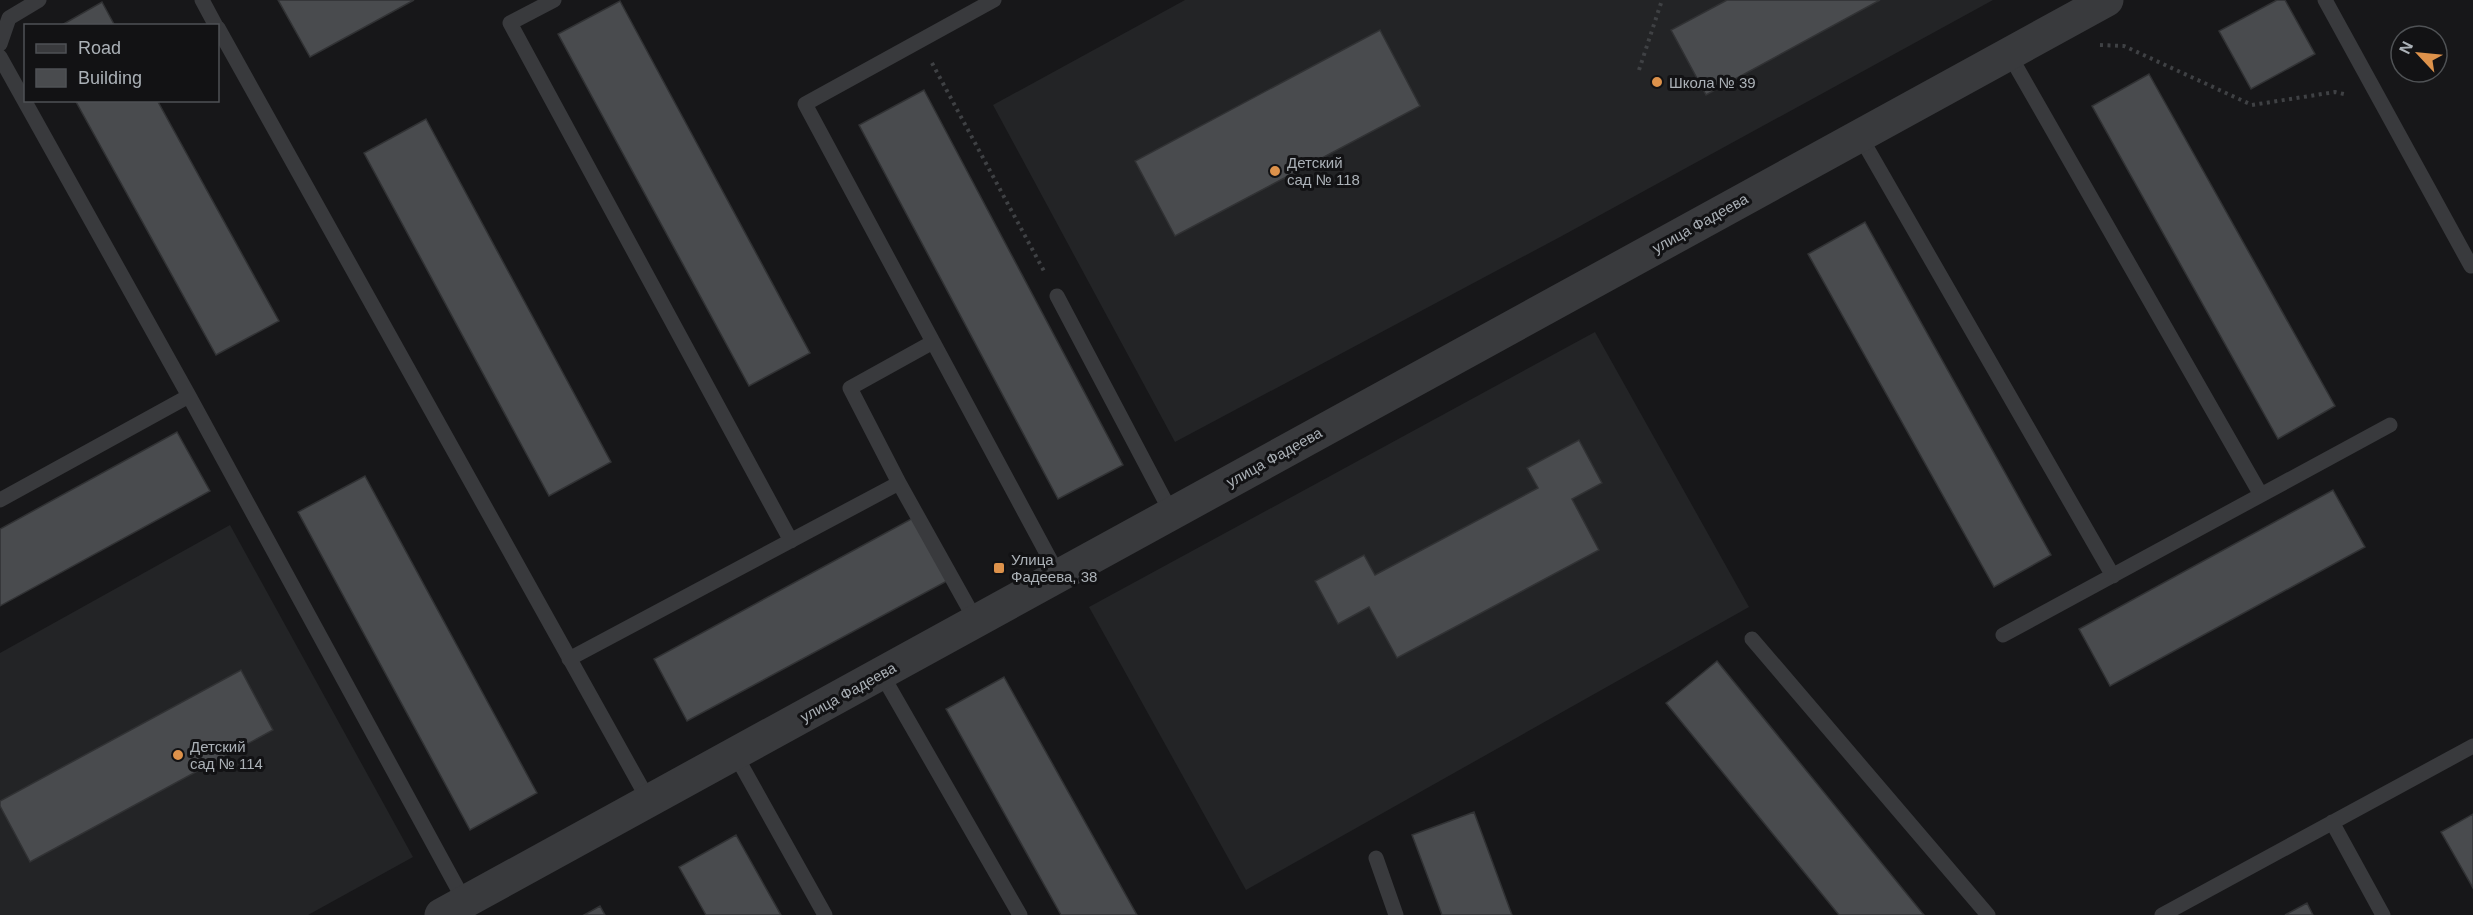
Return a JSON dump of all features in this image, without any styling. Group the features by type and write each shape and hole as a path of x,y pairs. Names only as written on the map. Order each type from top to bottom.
{"street":[{"name":"улица Фадеева","path":"453,909 2107,0"}],"lane":[{"path":"0,44 9,18 39,0"},
{"path":"202,0 216,24"},
{"path":"554,0 510,23 791,541"},
{"path":"994,0 805,104 1059,576"},
{"path":"2325,0 2471,266 2473,265"},
{"path":"219,30 649,801"},
{"path":"2009,54 2261,495"},
{"path":"0,57 24,100"},
{"path":"25,102 189,396 453,909"},
{"path":"1860,136 2112,576"},
{"path":"1057,296 1172,514"},
{"path":"933,342 850,388 899,483 976,621"},
{"path":"0,500 189,396"},
{"path":"2003,635 2390,425"},
{"path":"569,659 899,483"},
{"path":"1752,639 1988,915"},
{"path":"881,673 1020,915"},
{"path":"2162,915 2473,746"},
{"path":"735,754 825,915"},
{"path":"2332,822 2383,915"},
{"path":"1376,858 1396,915"}],"path":[{"path":"1639,70 1662,0"},
{"path":"920,41 1057,296"},
{"path":"2096,45 2124,46 2252,105 2335,92 2383,106"}],"shaded area":[{"name":"Детский сад № 118","path":"1185,0 1993,0 1560,237 1175,442 993,105"},
{"path":"1595,332 1749,607 1246,890 1089,607"},
{"name":"Детский сад № 114","path":"230,525 413,857 308,915 0,915 0,653"}],"building":[{"path":"278,0 414,0 310,57"},
{"path":"1727,0 1880,0 1706,95 1671,30"},
{"path":"2277,0 2285,0 2315,54 2251,89 2219,31"},
{"path":"620,1 810,353 749,386 558,34"},
{"path":"102,2 114,24 64,24"},
{"path":"1380,30 1420,106 1175,236 1135,161"},
{"path":"2149,74 2335,406 2278,439 2092,106"},
{"path":"924,90 1123,465 1058,499 859,125"},
{"path":"76,102 158,102 279,321 216,355"},
{"path":"426,119 611,462 549,496 364,153"},
{"path":"1865,222 2051,555 1994,587 1808,254"},
{"path":"177,432 210,491 0,606 0,529"},
{"path":"1579,440 1602,483 1572,499 1599,550 1397,658 1369,607 1338,624 1315,581 1364,555 1375,575 1538,488 1527,468"},
{"path":"365,476 537,793 470,830 298,512"},
{"path":"2333,490 2365,547 2110,686 2079,629"},
{"path":"913,518 947,581 687,721 654,659"},
{"path":"1717,661 1924,915 1839,915 1666,703"},
{"path":"241,670 273,730 30,862 0,806 0,801"},
{"path":"1004,677 1137,915 1061,915 946,709"},
{"path":"1474,812 1512,915 1442,915 1412,835"},
{"path":"2473,814 2473,888 2441,832"},
{"path":"736,835 781,915 706,915 679,867"},
{"path":"2307,903 2313,915 2285,915"},
{"path":"600,906 605,915 584,915"}],"place":[{"name":"Школа № 39","path":"1657,82"},
{"name":"Детский сад № 118","path":"1275,171"},
{"name":"Улица Фадеева, 38","path":"999,568"},
{"name":"Детский сад № 114","path":"178,755"}]}
